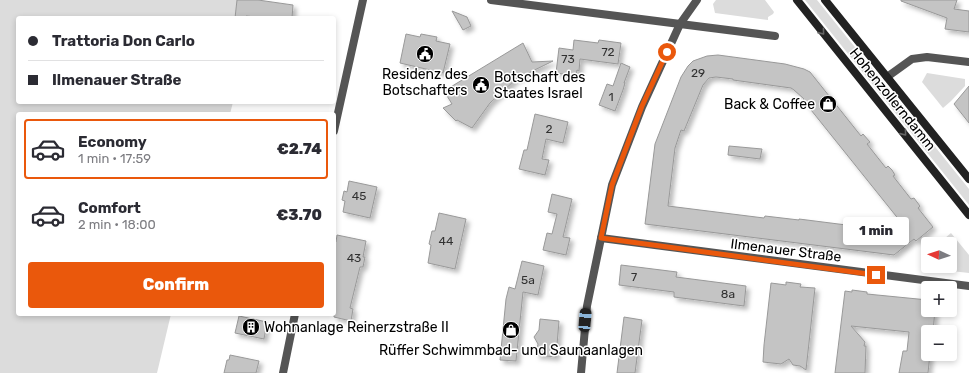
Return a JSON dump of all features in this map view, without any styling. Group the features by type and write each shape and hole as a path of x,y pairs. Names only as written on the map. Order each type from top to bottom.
{"main road":[{"name":"Hohenzollerndamm","path":"797,0 969,214"},
{"name":"Hohenzollerndamm","path":"825,0 969,179"}],"street":[{"path":"336,122 363,0"},
{"path":"491,0 775,36"},
{"path":"581,373 587,306 612,185 642,106 680,24 697,0"},
{"path":"887,77 912,59 927,57 969,62"},
{"name":"Ilmenauer Straße","path":"601,238 969,286"},
{"path":"282,373 295,316"}],"shaded area":[{"path":"0,0 253,0 251,16 16,16 16,104 232,104 230,112 16,112 16,316 171,316 157,373 0,373"},
{"path":"716,0 765,0 774,12 768,17 768,20 715,13 713,4"},
{"path":"805,0 817,0 969,189 969,205"},
{"path":"927,73 965,79 965,86 943,108 922,82"},
{"path":"951,233 954,237 946,237"},
{"path":"957,240 969,255 969,273 957,272"}],"building":[{"path":"237,0 258,0 293,5 292,16 235,16"},
{"path":"901,0 957,0 954,9 969,11 969,32 945,29 947,18"},
{"path":"452,11 467,17 471,26 463,30"},
{"name":"Residenz des Botschafters","path":"406,34 420,37 421,34 437,37 436,41 450,44 443,73 400,63"},
{"path":"574,40 598,43 599,40 621,43 618,64 580,59 579,71 577,70 576,76 556,73 559,48 573,50"},
{"name":"Botschaft des Staates Israel","path":"523,43 532,62 553,61 512,81 514,81 490,103 472,128 457,120 456,121 443,108 452,104 444,91"},
{"path":"718,55 785,64 810,72 861,136 863,134 870,142 867,144 886,168 888,166 892,170 895,175 893,176 911,199 914,198 920,206 918,208 933,227 916,241 914,239 894,255 645,224 655,144 681,77 693,61 707,56","holes":["716,77 791,88 794,90 804,99 803,100 900,221 888,232 870,228 799,219 765,216 764,218 668,206 675,148 681,130 684,131 703,85 709,78"]},
{"path":"621,63 630,67 615,111 599,105 607,84 613,86"},
{"path":"969,86 969,123 954,104"},
{"path":"535,114 568,122 563,143 546,139 542,159 549,160 545,175 519,169 524,150 527,150"},
{"path":"729,146 762,149 760,159 728,155"},
{"path":"349,181 377,187 370,218 343,212 345,201 342,200 344,191 347,192"},
{"path":"552,194 572,199 563,237 570,238 566,255 543,250 547,233 552,234 557,214 548,212"},
{"path":"439,213 466,219 455,269 428,263 431,245 429,244 432,231 435,231"},
{"path":"337,235 366,241 363,267 360,267 350,308 353,309 351,321 334,317 336,316"},
{"path":"522,261 544,266 538,295 523,292 516,361 500,360 506,299 509,287 515,289"},
{"path":"621,265 677,272 676,277 746,286 744,306 674,297 674,292 619,285"},
{"path":"786,282 801,284 800,287 815,288 806,370 800,366 793,365 789,359 781,364 763,362 771,283 786,285"},
{"path":"852,290 867,292 867,294 921,299 921,317 934,317 934,325 921,325 921,361 929,361 928,373 899,373 903,351 907,351 909,332 851,326 865,342 865,373 835,373 845,291 852,292"},
{"name":"Wohnanlage Reinerzstraße II","path":"239,316 267,322 264,339 235,333"},
{"path":"624,317 642,320 635,373 617,373"},
{"path":"540,319 559,321 556,357 536,355 538,344 534,337 539,330"},
{"name":"Wohnanlage Reinerzstraße II","path":"230,355 259,361 256,373 224,373 227,360 229,360"}],"place":[{"name":"Residenz des Botschafters","path":"425,54"},
{"name":"Botschaft des Staates Israel","path":"481,85"},
{"name":"Back & Coffee","path":"828,104"},
{"name":"Wohnanlage Reinerzstraße II","path":"251,327"},
{"name":"Rüffer Schwimmbad- und Saunaanlagen","path":"511,330"}],"route":[{"path":"667,52 642,106 612,185 601,238 613,241 876,275"}]}
